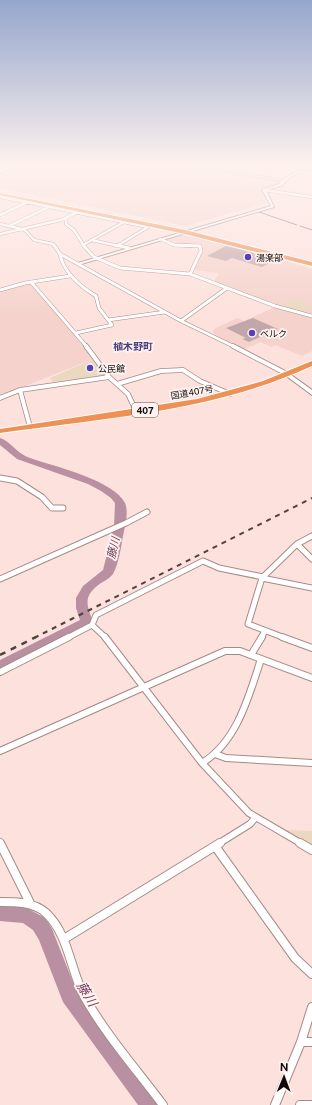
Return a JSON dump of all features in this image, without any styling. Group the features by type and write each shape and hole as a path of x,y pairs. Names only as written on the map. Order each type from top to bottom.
{"highway":[{"path":"116,218 252,246 312,263"},
{"path":"187,232 312,263"},
{"name":"国道407号","path":"0,431 197,402 230,394 287,374 312,363"}],"street":[{"path":"9,226 27,218"},
{"path":"0,234 66,218 66,224 74,230 83,245 96,258 120,268 190,274 275,306 312,316"},
{"path":"104,218 148,227 117,246"},
{"path":"79,264 235,218"},
{"path":"83,245 124,222"},
{"path":"0,224 22,229 26,231 34,240 53,244 60,254 70,276 83,290 96,296 100,308 112,325 76,333"},
{"path":"160,239 174,244 200,246 201,251 190,274"},
{"path":"91,240 129,248"},
{"path":"60,254 181,321 272,365 287,374 312,393"},
{"path":"0,290 31,282 70,276"},
{"path":"31,282 76,333 109,377 128,394 136,411"},
{"path":"181,321 227,288"},
{"path":"108,320 165,312"},
{"path":"117,384 161,371 183,370 200,381 230,394"},
{"path":"0,398 26,388 109,377"},
{"path":"20,390 30,427"},
{"path":"0,478 17,481 42,498 52,508 63,508"},
{"path":"0,579 126,523 147,512"},
{"path":"312,536 297,544 263,578 248,624 312,648"},
{"path":"297,544 312,559"},
{"path":"0,672 92,625 96,615 203,561 220,568 312,588"},
{"path":"92,625 107,639 202,763 249,813 312,850"},
{"path":"251,655 265,631"},
{"path":"0,751 225,651 240,651 312,678"},
{"path":"202,763 215,754 225,743 246,702 261,659"},
{"path":"215,754 226,758 312,763"},
{"path":"64,939 250,824 256,817"},
{"path":"0,843 30,903"},
{"path":"215,846 295,958 312,974"},
{"path":"0,902 30,903 45,912 50,917 64,939 72,970 84,996 107,1031 163,1105"},
{"path":"275,1105 312,1007"},
{"path":"300,1042 312,1042"},
{"path":"300,1105 312,1105"}],"shaded area":[{"path":"144,218 215,218 185,226"},
{"path":"182,234 312,269 312,315 272,303 214,282 219,273 194,270 203,246 172,243 164,240"},
{"path":"30,284 74,333 93,359 0,396 0,291"},
{"path":"293,299 312,305 302,312 280,305"},
{"path":"275,307 312,317 312,351 302,356 275,345 272,347 260,342 243,350 218,338 213,332 214,329 237,318 244,321"},
{"path":"94,359 104,376 53,382 50,378"},
{"path":"285,830 312,831 312,845"}],"building":[{"name":"湯楽部","path":"226,246 269,257 267,257 275,260 262,267 232,258 226,261 207,256"},
{"name":"ベルク","path":"253,318 278,329 249,342 242,339 246,338 226,328"}],"waterway":[{"path":"275,218 297,225"},
{"path":"300,226 312,230"},
{"name":"藤川","path":"0,441 24,459 77,476 105,489 120,503 121,509 118,537 108,572 91,585 84,593 82,598 81,604 87,622 0,666"},
{"name":"藤川","path":"0,913 25,915 39,924 46,935 69,996 150,1105"}],"railway":[{"path":"34,638 312,498"},
{"path":"0,655 34,638"}],"place":[{"name":"湯楽部","path":"248,257"},
{"name":"ベルク","path":"252,333"},
{"name":"公民館","path":"90,368"}],"district":[{"name":"植木野町","path":"133,346"}]}
